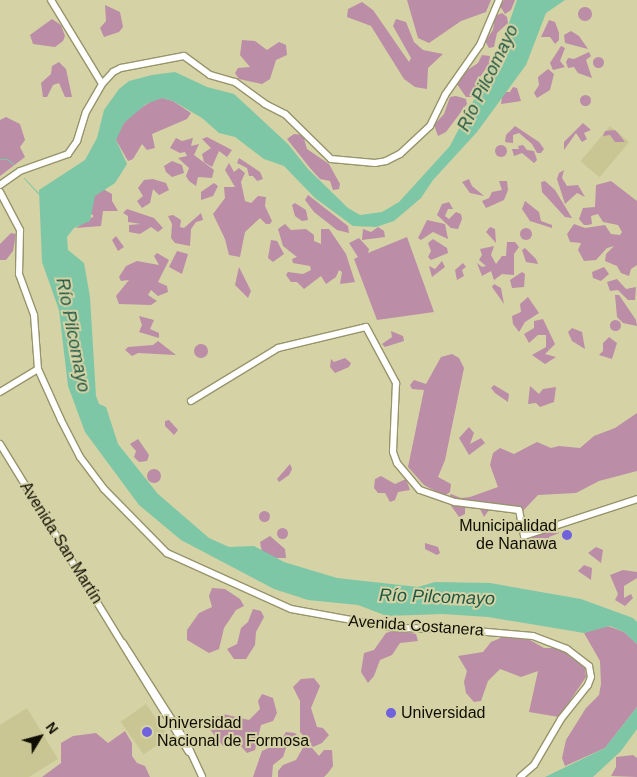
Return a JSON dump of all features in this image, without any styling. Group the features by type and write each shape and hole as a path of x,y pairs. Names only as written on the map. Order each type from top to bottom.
{"street":[{"path":"51,0 102,84"},
{"path":"0,186 20,171 68,154 102,84 121,68 184,56 210,75 235,82 264,104 285,114 331,159 375,164 400,154 430,126 445,95 480,44 499,0"},
{"name":"Avenida Costanera","path":"0,192 20,230 19,274 34,315 38,369 77,450 104,489 151,540 188,565 291,609 396,628 453,629 532,636 550,640 581,658 589,666 591,676 588,685 561,719 534,765 520,777"},
{"path":"191,401 278,348 366,327 396,383 393,452 397,463 420,490 455,502 519,510 524,536 637,499"},
{"path":"0,392 38,369"},
{"name":"Avenida San Martín","path":"0,444 122,642 131,651 181,734 202,777"}],"shaded area":[{"path":"407,0 491,0 486,12 461,21 429,43 418,38"},
{"path":"504,0 515,0 511,10 505,14 500,6"},
{"path":"362,2 373,10 409,62 411,58 393,26 396,19 406,22 414,42 423,50 443,54 428,68 427,89 415,87 404,79 371,26 347,17 348,9"},
{"path":"105,5 120,12 123,27 119,32 104,37 100,28 106,21"},
{"path":"585,7 590,9 592,14 590,19 585,21 580,19 578,14 580,9"},
{"path":"502,13 507,17 508,23 497,33 494,47 489,48 485,41 493,30 495,16"},
{"path":"52,19 61,25 65,36 63,41 55,47 33,44 30,35"},
{"path":"549,20 555,22 559,33 559,40 555,44 550,37 541,37"},
{"path":"571,31 579,36 588,49 565,43 564,35"},
{"path":"242,40 255,41 267,50 279,42 286,45 287,55 276,60 270,79 262,84 239,79 235,73 238,68 250,67 240,55"},
{"path":"561,46 565,48 560,61 565,67 553,70 550,63"},
{"path":"589,52 591,56 586,60 592,78 578,73 574,67 568,68 566,62 568,58 574,59"},
{"path":"482,55 490,56 489,64 478,80 473,97 466,97 457,84 463,73 478,63"},
{"path":"598,56 604,62 598,68 592,62"},
{"path":"59,62 66,69 72,97 65,97 59,83 53,85 47,97 43,97 41,83 51,74 52,66"},
{"path":"548,69 554,74 550,90 537,98 534,93 539,85 538,77"},
{"path":"513,87 517,88 521,101 501,104 503,92 510,92"},
{"path":"583,95 587,95 590,100 589,104 583,105 580,102 580,98"},
{"path":"456,96 466,99 467,104 446,132 438,136 434,125 444,114 450,97"},
{"path":"162,98 173,101 191,113 187,119 152,134 155,148 147,150 142,144 133,159 128,161 116,140 118,132 129,116 153,100"},
{"path":"6,117 20,124 25,140 20,147 25,157 0,176 0,120"},
{"path":"583,123 591,130 584,133 587,139 582,142 576,133 564,150 564,142"},
{"path":"515,126 539,142 544,149 541,153 537,153 532,144 519,133 513,135 513,143 505,142 506,135"},
{"path":"610,126 629,142 600,177 580,161"},
{"path":"615,130 625,142 615,142 610,135 603,136 605,131"},
{"path":"294,134 303,135 307,149 329,164 340,184 339,189 333,190 330,181 320,179 310,168 287,139"},
{"path":"207,137 232,150 227,157 219,151 212,167 204,162 202,154 211,148 202,139"},
{"path":"176,138 182,141 193,138 191,146 199,144 194,155 214,170 212,178 198,177 196,186 189,181 186,176 189,168 178,158 187,156 185,152 180,153 170,148"},
{"path":"501,145 507,151 501,157 495,151"},
{"path":"523,145 527,150 534,151 537,160 534,163 522,153 514,156 512,149 519,149 518,146"},
{"path":"239,158 260,172 263,179 257,181 253,176 249,176 247,168 237,163"},
{"path":"172,161 182,165 184,173 172,177 166,172 164,166"},
{"path":"229,163 234,172 239,168 245,173 241,182 245,201 251,203 258,196 266,197 265,206 272,221 270,224 266,224 260,218 245,232 240,257 229,255 225,239 213,214 225,198 224,187 235,187 225,170"},
{"path":"564,170 562,178 567,186 578,185 585,197 577,193 565,204 557,179 559,173"},
{"path":"153,179 166,183 169,190 159,195 153,189 150,203 142,208 137,201 143,196 138,188 144,180"},
{"path":"469,179 472,186 484,196 470,193 462,182"},
{"path":"499,181 507,181 508,190 504,200 486,208 482,201 489,198 492,192 502,190"},
{"path":"545,181 555,190 572,218 565,217 542,192 541,182"},
{"path":"611,181 637,201 637,265 631,269 629,276 621,273 617,266 605,261 606,254 614,246 607,248 596,260 584,261 578,250 581,243 570,242 567,234 574,224 585,228 605,225 611,234 620,235 622,232 618,225 603,222 598,214 591,216 592,224 584,225 579,219 583,208 595,207 596,185"},
{"path":"214,183 218,186 213,196 201,200 201,192"},
{"path":"101,188 112,194 112,201 118,211 103,211 101,226 76,228 94,216 84,209"},
{"path":"308,195 348,226 349,233 337,230 314,212 305,200"},
{"path":"525,201 539,212 541,221 552,225 552,228 530,221 522,209"},
{"path":"449,202 453,209 448,209 445,216 449,219 456,212 461,214 462,219 458,229 451,228 437,215 442,204"},
{"path":"295,203 306,210 308,220 302,221 295,216 292,205"},
{"path":"127,209 154,218 163,228 158,232 151,227 140,234 129,232 129,225 141,224 128,222 128,216 123,213"},
{"path":"201,213 203,220 196,222 191,229 190,246 175,243 171,238 172,224 168,216 173,215 181,220 180,227 184,228"},
{"path":"427,220 445,224 448,239 433,232 421,240 418,238"},
{"path":"285,224 291,230 306,229 314,235 314,241 321,244 321,229 329,229 346,254 355,282 340,284 342,272 339,270 336,277 326,284 321,276 304,289 297,282 291,282 286,275 288,272 303,274 311,270 310,266 293,263 292,259 297,257 283,246 278,229"},
{"path":"378,227 384,231 385,237 362,240 363,229 371,232"},
{"path":"490,227 495,229 496,243 486,232"},
{"path":"524,228 528,228 532,234 528,240 524,240 520,236 520,232"},
{"path":"11,233 16,234 13,251 6,260 0,260 0,244"},
{"path":"116,236 124,247 118,251 112,240"},
{"path":"407,237 434,312 377,320 354,259 358,257 349,243 359,238 369,249 368,253"},
{"path":"433,239 447,248 448,253 431,260 428,257 431,251 428,243"},
{"path":"271,240 277,241 284,254 273,262 268,258"},
{"path":"507,242 515,242 519,247 514,254 514,275 502,274 494,280 491,271 482,276 477,263 482,267 486,266 479,260 482,255 480,249 494,246 491,255 496,264 502,256 506,256"},
{"path":"525,248 536,259 538,264 526,262 522,250"},
{"path":"177,251 188,254 182,274 169,267"},
{"path":"157,253 169,260 158,282 167,286 168,292 158,296 151,290 148,295 157,301 151,305 119,304 116,296 129,280 121,281 119,277 126,266 137,261 159,265 154,256"},
{"path":"442,261 445,267 432,277 429,266 435,269"},
{"path":"463,263 466,267 462,270 464,276 457,280 455,270"},
{"path":"239,267 251,291 248,298 235,285"},
{"path":"604,267 609,274 601,281 593,278 592,272"},
{"path":"522,272 525,274 524,287 512,288 510,280"},
{"path":"617,279 626,289 636,287 635,300 628,300 618,290 610,291 607,282"},
{"path":"494,284 501,288 504,304 492,287"},
{"path":"615,295 619,295 636,320 637,326 623,323 617,317"},
{"path":"528,297 539,313 525,322 519,332 513,324 512,316 521,312 520,304"},
{"path":"139,316 154,320 150,329 159,333 159,338 139,332 142,325"},
{"path":"543,319 555,344 545,354 556,357 545,364 532,355 546,347 546,335 538,335 529,343 524,334 534,328 534,321"},
{"path":"615,319 621,325 615,331 609,325"},
{"path":"572,328 582,332 585,349 572,341 568,332"},
{"path":"391,331 403,336 404,341 385,347 382,344 392,337"},
{"path":"609,337 617,343 612,359 599,355 603,351 603,343"},
{"path":"158,341 176,355 138,353 132,356 125,350 128,347 153,345"},
{"path":"198,344 204,344 208,351 204,358 198,358 194,354 194,348"},
{"path":"452,354 459,358 464,368 445,460 438,477 451,484 450,492 444,496 424,485 408,467 424,390 412,389 410,385 414,380 426,384 441,357"},
{"path":"345,358 351,363 349,367 335,373 330,367 331,359 334,362"},
{"path":"494,385 509,394 508,402 495,393 491,388"},
{"path":"530,386 539,394 543,389 556,387 554,402 540,407 536,403 528,404"},
{"path":"637,413 637,471 599,481 576,493 538,495 522,512 489,510 484,517 480,509 465,508 465,514 459,517 447,500 451,494 461,498 470,497 498,487 490,465 493,453 500,448 514,454 537,442 551,448 559,446 580,448 594,436 615,428"},
{"path":"169,420 178,430 174,435 165,426 165,421"},
{"path":"469,427 474,433 470,444 481,438 485,443 469,455 459,438"},
{"path":"138,439 149,455 147,461 139,462 134,457 136,451 130,444"},
{"path":"290,464 292,469 289,475 279,482 277,479"},
{"path":"154,469 159,471 161,476 159,481 154,483 149,481 147,476 149,471"},
{"path":"381,476 395,484 406,479 410,490 398,492 395,500 390,502 385,493 378,493 374,488 375,479"},
{"path":"264,510 270,516 264,522 258,516"},
{"path":"282,527 288,533 282,539 276,533"},
{"path":"555,528 559,533 549,537 551,546 546,550 538,540 532,541 527,538"},
{"path":"270,536 285,549 286,558 274,558 262,552 260,542"},
{"path":"425,543 438,547 440,553 437,555 425,549"},
{"path":"596,547 603,550 601,563 588,553"},
{"path":"584,565 592,568 591,580 578,571"},
{"path":"623,570 637,572 637,578 624,586 624,598 631,594 633,598 625,606 615,600 618,594 610,575"},
{"path":"212,588 225,589 240,599 244,606 236,610 224,628 219,649 209,653 187,640 187,630 199,613 212,607 209,596"},
{"path":"253,609 261,611 264,617 256,632 255,645 246,659 234,659 227,649 237,644 241,628 248,622"},
{"path":"605,625 624,632 637,644 637,707 605,748 565,766 562,758 566,740 586,708 599,695 601,684 600,661 584,633"},
{"path":"395,630 416,634 418,641 400,643 392,655 380,660 374,676 368,683 361,672 364,653 374,650 386,633"},
{"path":"503,637 530,640 544,648 559,648 585,668 586,677 559,717 529,712 538,671 521,677 500,669 488,681 481,701 474,702 466,693 464,682 467,671 458,656 483,652 491,642"},
{"path":"314,678 320,686 311,708 317,727 323,728 329,735 322,743 313,747 300,732 300,701 293,687 301,679"},
{"path":"262,694 273,698 277,713 273,721 261,725 255,750 247,753 239,744 223,746 209,728 209,721 223,714 249,720 260,709 258,701"},
{"name":"Universidad Nacional de Formosa","path":"146,704 169,737 144,755 121,722"},
{"path":"27,708 58,759 29,777 0,777 0,725"},
{"path":"125,731 132,743 132,756 137,763 145,766 150,777 42,777 61,763 61,743 73,736 96,733 108,743"},
{"path":"286,732 295,733 300,739 299,743 287,745 283,757 273,765 272,777 253,777 262,751 279,743"},
{"path":"304,746 312,748 319,756 324,750 332,750 333,766 328,773 324,777 278,777 278,771 283,765 296,760"},
{"path":"633,755 637,758 637,777 611,776 616,767 616,757"}],"water":[{"name":"Río Pilcomayo","path":"517,0 565,0 546,13 526,65 477,132 433,180 421,198 394,221 376,227 353,226 315,198 284,166 264,159 235,137 219,133 202,118 173,101 162,98 146,104 124,123 116,140 127,164 115,183 95,196 90,221 74,228 67,237 68,250 84,263 90,297 96,396 99,404 106,407 118,444 158,494 209,538 229,547 254,546 284,562 337,578 418,587 435,582 490,583 581,599 633,618 637,622 637,644 624,632 610,626 584,633 488,617 443,614 387,616 358,605 308,600 274,589 181,540 139,505 85,432 68,386 59,310 42,262 39,190 85,160 97,138 104,110 119,89 129,81 152,75 175,72 207,87 234,94 288,144 308,169 348,208 360,215 382,212 399,202 450,146 500,49"},
{"path":"637,707 637,729 621,751 593,777 545,777 605,748"}],"waterway":[{"path":"0,159 7,159 13,164"},
{"path":"24,178 39,194"}],"place":[{"name":"Municipalidad de Nanawa","path":"567,535"},
{"name":"Universidad","path":"391,713"},
{"name":"Universidad Nacional de Formosa","path":"147,732"}]}
